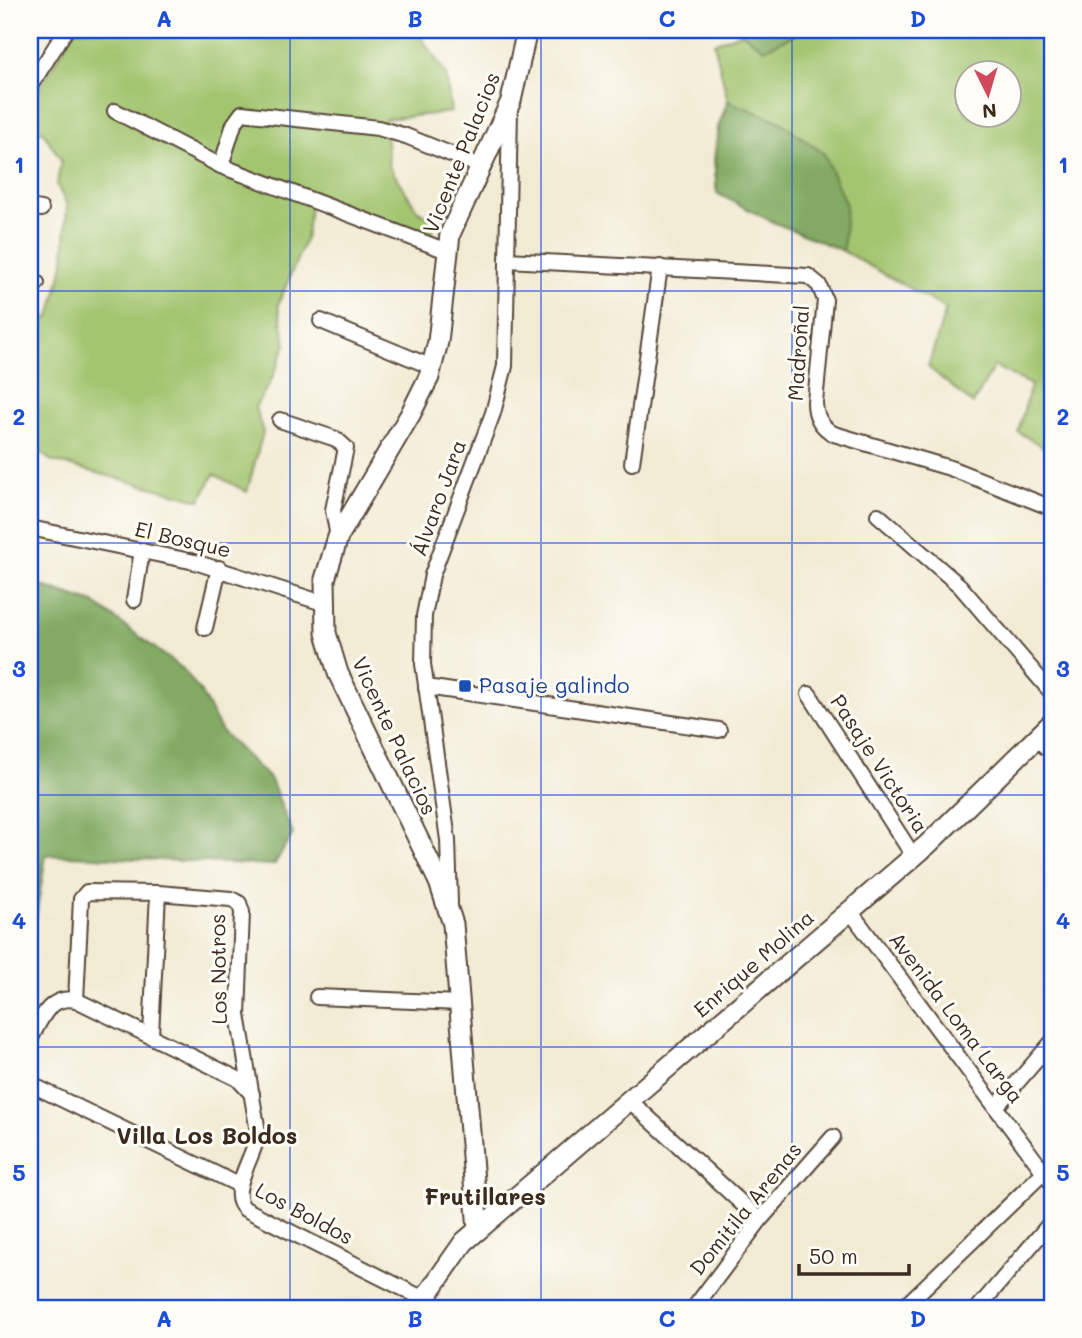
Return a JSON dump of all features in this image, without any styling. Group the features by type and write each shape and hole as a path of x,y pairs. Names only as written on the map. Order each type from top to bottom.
{"main road":[{"name":"Vicente Palacios","path":"478,1230 450,911 338,674 326,633 323,603 328,562 338,537 420,397 432,367 440,327 447,251 456,217 511,101 527,30"},
{"name":"Enrique Molina","path":"478,1230 914,857 1052,723"},
{"path":"421,1304 464,1242 478,1230"}],"street":[{"path":"30,86 66,30"},
{"name":"Álvaro Jara","path":"450,911 448,840 426,687 423,640 427,595 502,382 508,335 511,101"},
{"path":"115,111 221,166 447,251"},
{"path":"221,166 234,124 242,113 378,128 406,136 480,166"},
{"name":"Madroñal","path":"507,260 801,274 814,280 825,300 815,402 816,415 822,426 834,434 950,468 1052,508"},
{"path":"632,463 660,267"},
{"path":"321,321 432,367"},
{"path":"280,420 336,439 346,449 333,510 338,537"},
{"path":"878,515 960,586 1052,693"},
{"name":"El Bosque","path":"30,528 219,568 323,603"},
{"path":"134,600 142,551"},
{"path":"205,628 219,568"},
{"path":"426,687 719,730"},
{"name":"Pasaje Victoria","path":"809,694 914,857"},
{"path":"1037,739 1052,753"},
{"path":"151,1035 158,893"},
{"name":"Los Notros","path":"76,1000 84,894 158,893 231,899 241,908 239,1015 258,1123 257,1142 239,1185"},
{"name":"Avenida Loma Larga","path":"850,911 1048,1178"},
{"path":"317,997 460,1003"},
{"path":"30,1040 48,1007 59,1000 76,1000 238,1079 252,1095"},
{"path":"996,1107 1052,1042"},
{"name":"Los Boldos","path":"30,1084 239,1185 237,1198 245,1209 421,1304"},
{"path":"631,1101 760,1220"},
{"name":"Domitila Arenas","path":"694,1308 760,1220 833,1137"},
{"path":"903,1308 1048,1178"},
{"path":"978,1308 1052,1221"}],"green space":[{"path":"75,30 416,30 446,74 451,112 385,119 389,166 418,211 436,220 428,243 311,202 306,238 278,305 286,344 271,381 255,407 263,432 247,492 214,474 200,500 52,461 30,446 30,324 50,317 64,263 67,205 57,185 61,160 43,132 30,126 30,103"},
{"path":"738,30 805,30 764,49"},
{"path":"749,30 1052,30 1052,452 1018,432 1031,385 994,366 973,404 928,367 946,309 825,241 773,222 717,193 714,160 718,127 728,101 714,43"},
{"path":"728,101 781,122 824,154 846,205 843,251 773,222 717,193 716,146"},
{"path":"30,582 94,603 183,669 200,691 222,732 271,780 293,834 274,865 46,855 30,955"}],"place":[{"name":"Pasaje galindo","path":"465,686"}],"district":[{"name":"Villa Los Boldos","path":"207,1136"},
{"name":"Frutillares","path":"485,1197"}]}
